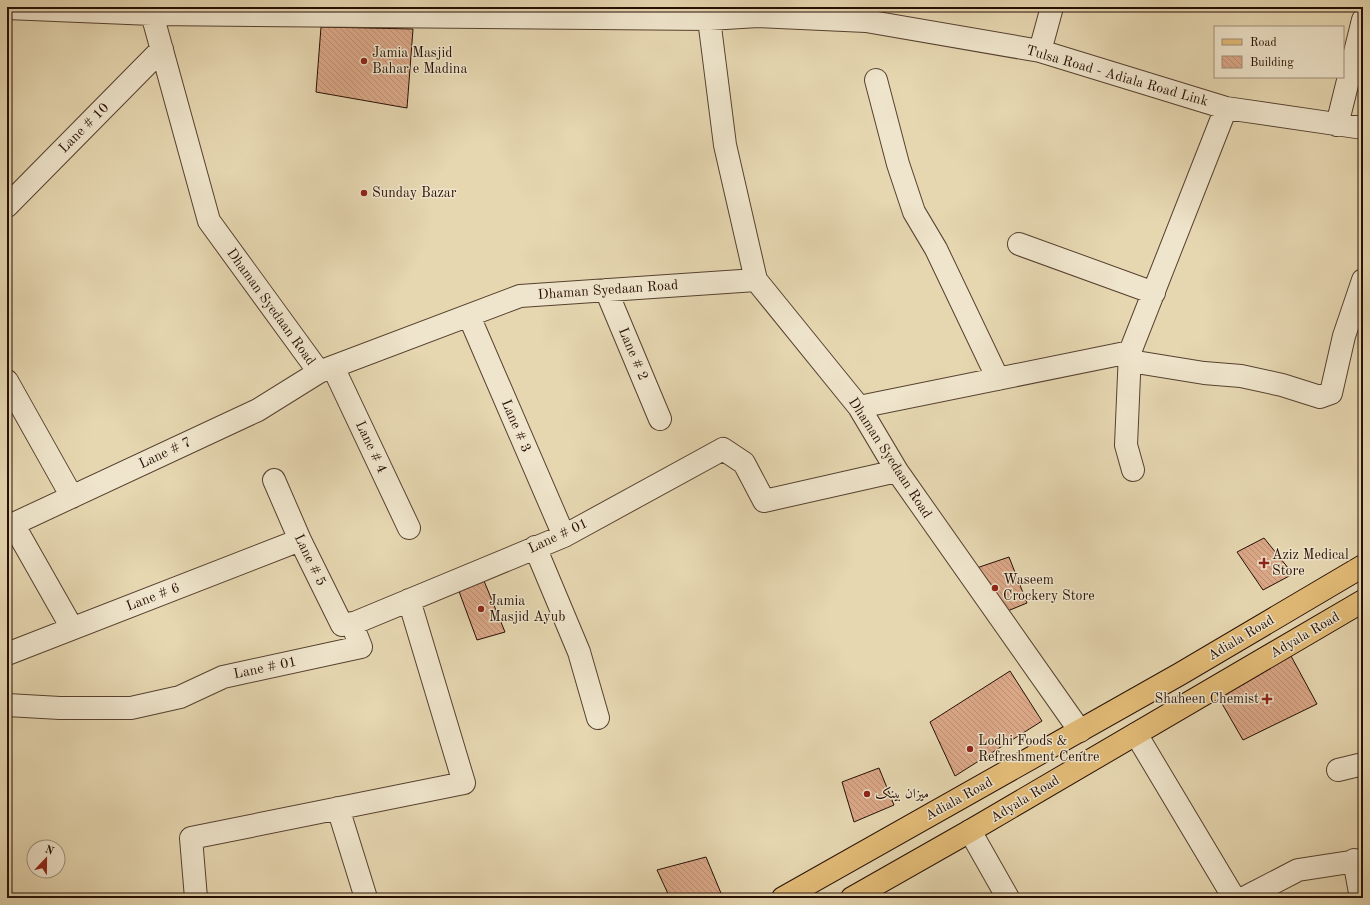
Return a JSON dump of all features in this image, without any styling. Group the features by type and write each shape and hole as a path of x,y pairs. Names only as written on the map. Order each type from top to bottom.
{"main road":[{"name":"Adiala Road","path":"783,898 1180,674 1363,566"},
{"name":"Adyala Road","path":"852,898 970,831 1363,601"}],"street":[{"path":"1040,52 1052,7"},
{"name":"Tulsa Road - Adiala Road Link","path":"7,8 152,14 444,12 709,19 757,12 866,20 1040,52 1226,108 1363,128"},
{"name":"Dhaman Syedaan Road","path":"152,14 209,221 326,369 520,296 756,280 859,407 897,471 1080,731"},
{"path":"709,19 725,144 756,280"},
{"path":"1337,125 1363,20"},
{"name":"Lane # 10","path":"7,206 162,49"},
{"path":"876,80 898,164 914,212 936,249 998,379"},
{"path":"1133,470 1126,446 1130,356 1226,108"},
{"path":"1019,244 1154,293"},
{"path":"859,407 998,379 1130,356 1204,373 1242,376 1282,385 1320,397 1331,393 1353,338 1363,280"},
{"name":"Lane # 2","path":"606,290 660,419"},
{"name":"Lane # 3","path":"469,316 564,536"},
{"name":"Lane # 7","path":"10,526 258,410 326,369"},
{"name":"Lane # 4","path":"326,369 409,528"},
{"path":"7,381 72,496"},
{"name":"Lane # 01","path":"7,705 60,708 131,708 180,698 223,677 361,647 352,624 564,536 723,448 744,463 764,500 897,471"},
{"name":"Lane # 5","path":"274,480 300,540 342,625 358,622"},
{"path":"10,526 72,628"},
{"name":"Lane # 6","path":"7,654 300,540"},
{"path":"536,547 580,652 598,718"},
{"path":"196,898 191,838 464,783 409,600"},
{"path":"1136,734 1234,898"},
{"path":"1338,770 1363,764"},
{"path":"338,808 366,898"},
{"path":"970,831 1008,898"},
{"path":"1244,898 1298,870 1359,860 1361,898"}],"building":[{"name":"Jamia Masjid Bahar e Madina","path":"321,27 413,29 407,108 316,92"},
{"name":"Aziz Medical Store","path":"1264,538 1293,574 1263,590 1237,552"},
{"name":"Waseem Crockery Store","path":"1009,557 1027,603 988,619 959,574"},
{"name":"Jamia Masjid Ayub","path":"482,576 505,632 477,640 457,586"},
{"name":"Shaheen Chemist","path":"1291,656 1317,704 1243,740 1217,695"},
{"name":"Lodhi Foods & Refreshment Centre","path":"1010,671 1042,721 955,776 930,722"},
{"name":"میزان بینک","path":"879,768 894,805 854,822 842,782"},
{"path":"706,857 723,898 670,898 657,870"}],"place":[{"name":"Jamia Masjid Bahar e Madina","path":"364,61"},
{"name":"Sunday Bazar","path":"364,193"},
{"name":"Aziz Medical Store","path":"1264,563"},
{"name":"Waseem Crockery Store","path":"995,588"},
{"name":"Jamia Masjid Ayub","path":"481,609"},
{"name":"Shaheen Chemist","path":"1267,699"},
{"name":"Lodhi Foods & Refreshment Centre","path":"970,749"},
{"name":"میزان بینک","path":"867,794"}]}
